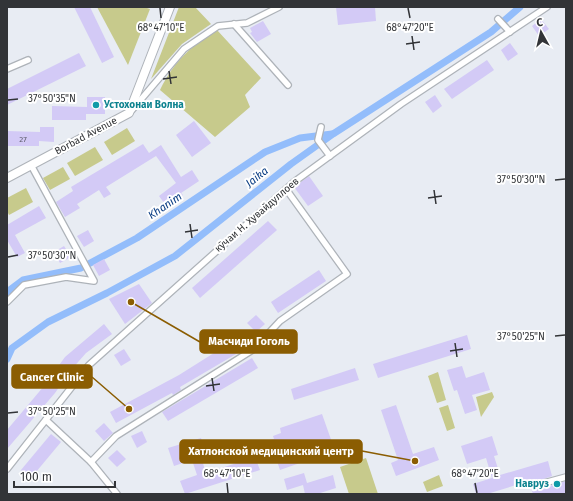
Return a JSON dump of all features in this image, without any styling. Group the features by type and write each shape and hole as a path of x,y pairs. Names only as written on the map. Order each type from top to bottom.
{"street":[{"name":"Borbad Avenue","path":"7,178 129,113 170,7"},
{"path":"129,113 184,49 218,26 247,23 279,7"},
{"name":"кӯчаи Н. Ҳувайдуллоев","path":"7,469 89,365 286,189 401,104 547,7"},
{"path":"498,19 510,32"},
{"path":"234,24 288,85"},
{"path":"7,69 28,60"},
{"path":"321,127 318,140 330,156"},
{"path":"7,302 24,285 66,277 94,281 32,165"},
{"path":"91,462 116,436 254,349 280,321 348,274 286,189"},
{"path":"46,420 91,462 117,494"},
{"path":"544,483 566,477"}],"green space":[{"path":"97,7 144,7 150,9 128,65"},
{"path":"179,7 195,7 211,24 182,44 151,79"},
{"path":"217,30 261,78 245,95 250,107 215,137 160,90 171,70 184,55 199,42"},
{"path":"127,128 135,141 112,155 104,142"},
{"path":"95,147 103,160 75,176 67,163"},
{"path":"63,167 70,179 50,190 43,178"},
{"path":"26,188 33,202 9,215 7,211 7,198"},
{"path":"438,372 446,400 437,403 428,376"},
{"path":"492,392 494,397 481,417 476,397"},
{"path":"448,405 455,428 447,431 439,408"},
{"path":"366,458 378,494 349,494 340,467"},
{"path":"439,475 443,486 427,492 423,482"}],"building":[{"path":"74,7 90,7 114,57 102,63"},
{"path":"336,7 375,7 376,21 338,25"},
{"path":"541,19 549,29 539,36 532,26"},
{"path":"263,21 271,34 257,42 250,33 252,32 250,28"},
{"path":"510,43 518,54 508,61 501,50"},
{"path":"79,53 86,66 7,105 7,89"},
{"path":"487,60 494,70 452,99 444,89"},
{"path":"435,95 442,106 433,113 425,102"},
{"path":"87,97 105,97 105,114 86,114 86,120 52,120 52,106 87,107"},
{"path":"194,121 211,143 192,157 176,135"},
{"path":"40,127 54,127 54,142 39,141 39,146 7,146 7,131 40,132"},
{"path":"143,144 149,153 161,145 181,177 192,170 199,181 181,193 183,195 167,207 159,196 176,183 156,156 106,187 111,194 104,198 99,190 77,204 80,208 65,217 56,202 73,191 71,187"},
{"path":"309,176 323,196 308,206 294,187"},
{"path":"39,206 46,218 15,235 25,253 17,257 7,240 7,225"},
{"path":"268,221 277,230 200,298 192,288"},
{"path":"88,230 94,241 84,247 77,236"},
{"path":"64,246 71,257 60,263 54,252"},
{"path":"104,259 110,270 99,276 93,265"},
{"path":"319,270 326,281 278,313 271,302"},
{"path":"139,284 152,303 125,324 109,299"},
{"path":"256,315 265,324 256,332 247,323"},
{"path":"104,324 112,334 86,353 71,370 55,393 7,449 7,430 44,386 65,357"},
{"path":"467,335 471,349 378,378 373,364"},
{"path":"241,336 248,347 180,387 181,390 173,395 172,393 116,423 110,412 179,375"},
{"path":"124,349 131,360 121,366 114,355"},
{"path":"252,358 258,368 168,421 162,412"},
{"path":"462,366 466,378 484,372 490,390 472,395 477,410 465,414 457,390 454,391 447,370"},
{"path":"355,368 359,380 294,400 291,389"},
{"path":"396,405 413,454 434,447 439,460 396,476 391,463 398,460 381,410"},
{"path":"322,414 334,448 317,455 317,457 280,470 270,440 274,439 273,436 281,433 280,428"},
{"path":"104,423 113,433 104,441 95,431"},
{"path":"142,431 147,442 137,448 131,436"},
{"path":"51,434 61,442 31,478 21,470"},
{"path":"492,436 498,455 494,456 500,475 548,461 552,476 541,480 540,484 545,487 566,481 566,494 533,494 529,481 487,494 476,494 473,484 492,478 486,458 467,464 461,446"},
{"path":"201,438 207,455 201,457 206,473 255,457 260,470 185,494 180,481 197,475 192,460 174,466 168,448"},
{"path":"117,450 126,459 117,467 108,458"},
{"path":"304,473 307,483 333,475 336,488 317,494 305,494 303,485 287,490 284,479"}],"waterway":[{"name":"Jaika","path":"7,359 12,348 48,322 107,293 175,256 291,164 333,134 491,32 520,7"},
{"name":"Khanim","path":"7,292 23,280 81,268 137,238 265,152 300,138 332,134"}],"place":[{"name":"Устохонаи Волна","path":"96,105"},
{"name":"Масчиди Гоголь","path":"131,302"},
{"name":"Cancer Clinic","path":"129,409"},
{"name":"Хатлонской медицинский центр","path":"415,461"},
{"name":"Навруз","path":"557,484"}]}
